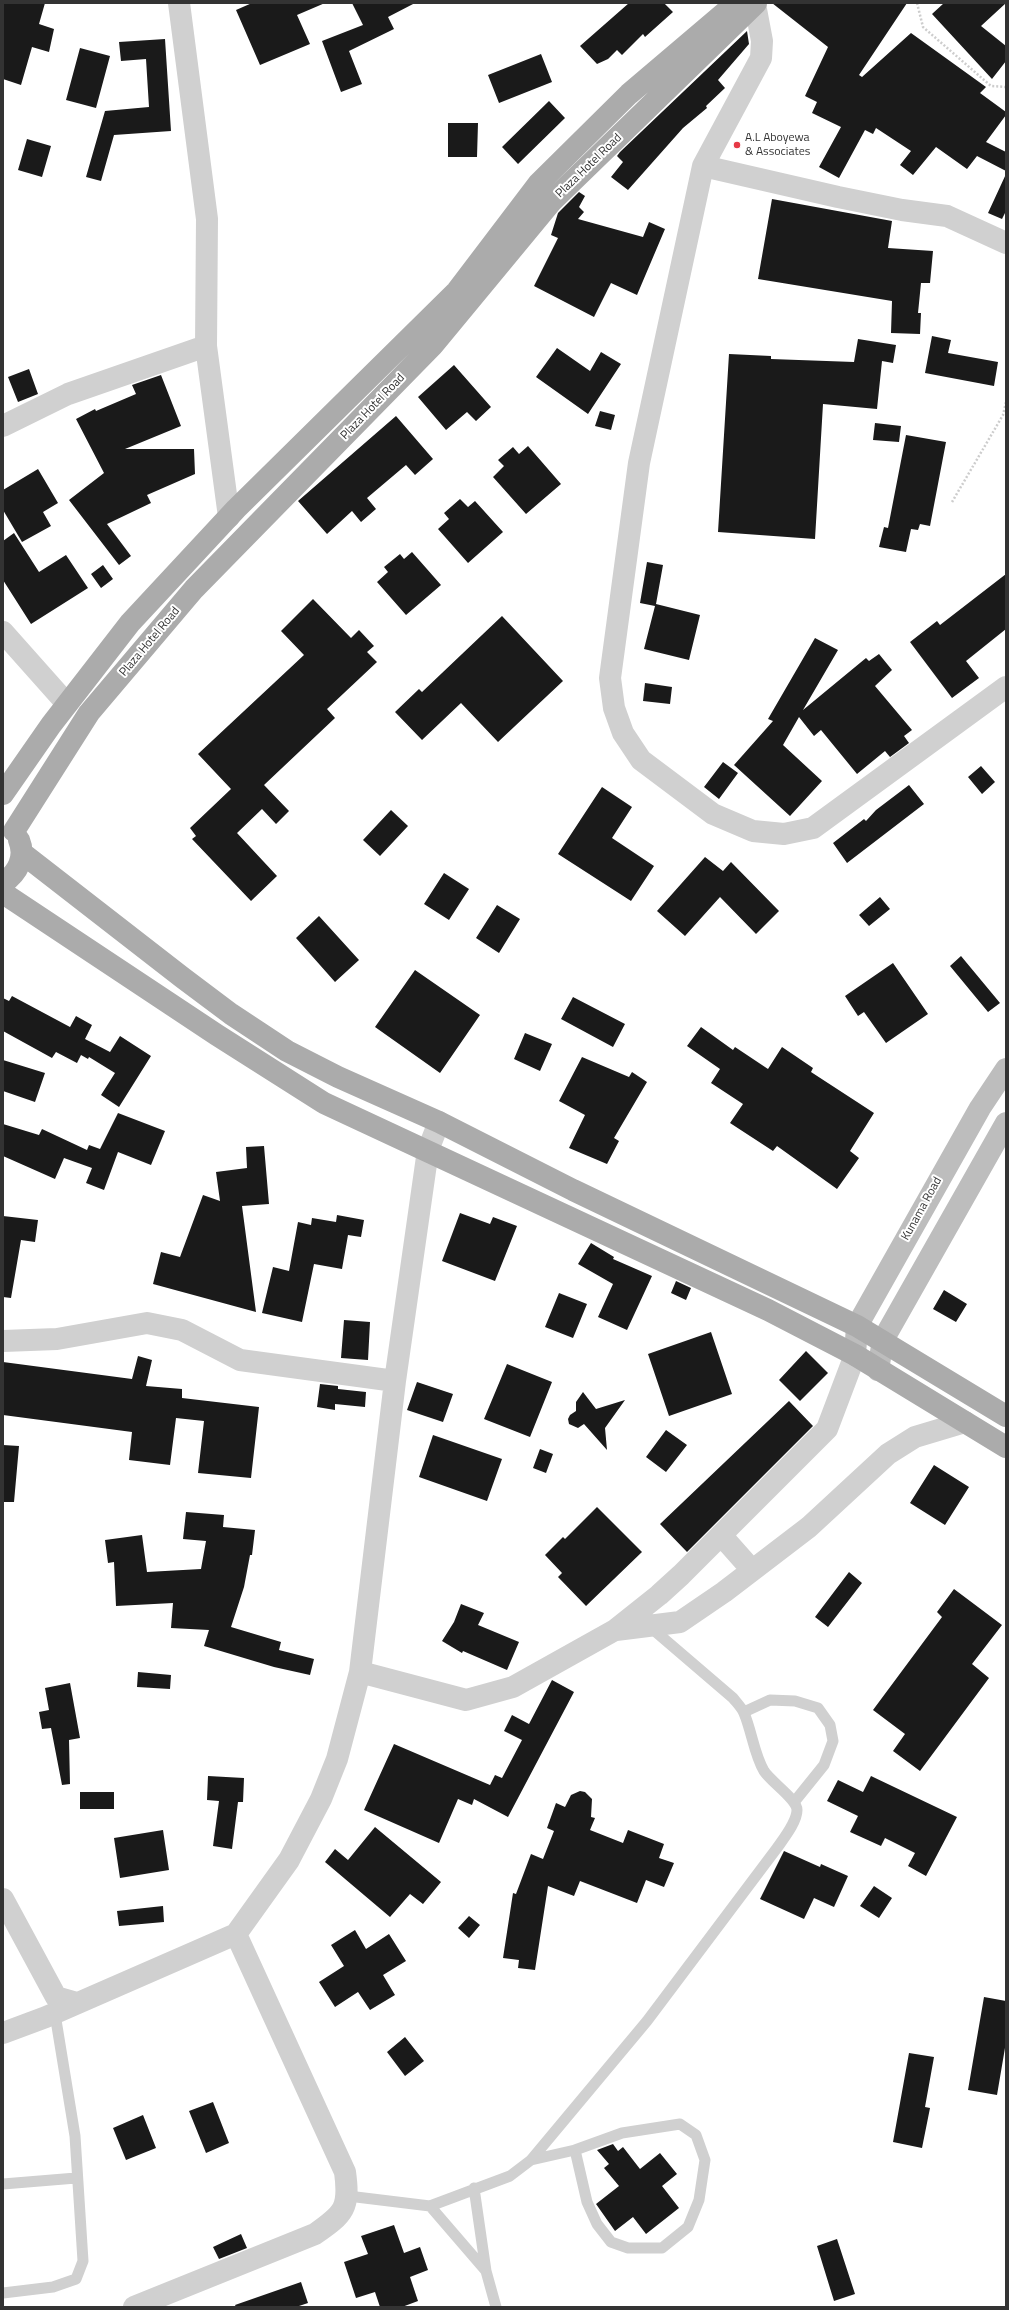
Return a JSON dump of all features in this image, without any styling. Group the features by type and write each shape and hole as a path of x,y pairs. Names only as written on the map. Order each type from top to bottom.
{"main road":[{"name":"Plaza Hotel Road","path":"3,794 67,704 130,623 229,517 457,291 539,183 629,94 749,3"},
{"name":"Plaza Hotel Road","path":"8,827 89,713 194,589 433,345 552,201 749,3"},
{"path":"3,882 13,875 20,864 22,853 18,837 8,827"},
{"path":"22,853 230,1014 287,1051 338,1077 439,1122 573,1190 857,1326 883,1340 1006,1416"},
{"path":"3,893 217,1035 324,1103 708,1281 854,1355 1006,1447"},
{"name":"Kunama Road","path":"854,1355 857,1326 980,1108 1006,1069"},
{"path":"878,1370 883,1340 1006,1123"}],"street":[{"path":"179,3 207,219 206,346 229,517"},
{"path":"749,3 762,41 761,58 703,166 638,471 610,678 614,708 623,733 641,760 713,814 753,831 784,834 813,828 1006,688"},
{"path":"703,166 838,197 902,210 947,216 1006,243"},
{"path":"3,426 68,394 206,346"},
{"path":"3,632 67,704"},
{"path":"3,2033 52,2009 77,2003 236,1934 288,1860 321,1799 337,1759 360,1672 395,1381 428,1150 439,1122"},
{"path":"3,1341 57,1339 147,1324 182,1330 240,1360 395,1381"},
{"path":"360,1672 466,1700 513,1687 615,1630 660,1595 827,1429 854,1355"},
{"path":"615,1630 680,1622 809,1527 888,1454 915,1437 965,1422"},
{"path":"721,1535 752,1570"},
{"path":"3,1899 52,2009"},
{"path":"134,2307 315,2234 337,2219 348,2196 345,2172 236,1934"}],"lane":[{"path":"348,2196 430,2206 474,2188 510,2176 531,2160 647,2021 777,1848 793,1824 798,1810 795,1801 778,1787 764,1771 753,1743 744,1712 733,1698 648,1626"},
{"path":"744,1712 770,1700 795,1702 818,1708 830,1725 833,1741 824,1765 795,1801"},
{"path":"3,2293 53,2287 76,2279 83,2261 76,2178 75,2136 52,2009"},
{"path":"531,2160 575,2150 622,2133 680,2124 696,2135 705,2160 700,2200 688,2227 662,2248 628,2248 611,2242 597,2224 587,2202 575,2150"},
{"path":"3,2184 76,2178"},
{"path":"474,2188 486,2271 496,2307"},
{"path":"430,2206 486,2271"}],"path":[{"path":"917,3 923,27 991,86 1006,87"},
{"path":"952,502 1003,415 1006,402"}],"building":[{"path":"3,3 45,3 39,24 54,29 49,52 32,47 21,85 3,79"},
{"path":"252,3 325,3 297,15 310,44 260,65 236,10"},
{"path":"352,3 415,3 388,17 394,29 349,51 362,84 341,92 322,41 363,25"},
{"path":"629,3 664,3 673,12 645,37 643,34 622,55 617,50 608,59 597,64 580,46"},
{"path":"772,3 907,3 859,75 862,77 911,33 986,87 980,93 1006,112 1006,115 986,142 1006,152 1006,171 977,156 967,169 936,147 913,175 900,165 911,151 876,128 873,134 865,130 839,178 819,167 841,127 812,113 817,102 805,96 828,47"},
{"path":"944,3 1006,3 981,26 1006,46 1006,61 992,79 932,14"},
{"path":"747,31 749,44 718,80 725,88 706,106 707,108 683,128 628,190 611,177 623,162 617,156 620,152"},
{"path":"165,39 171,131 114,135 101,181 86,177 105,111 149,107 146,59 121,61 119,42"},
{"path":"80,48 110,56 96,108 66,100"},
{"path":"541,54 552,82 499,103 488,75"},
{"path":"549,101 565,118 518,164 502,147"},
{"path":"448,123 478,123 477,157 448,157"},
{"path":"27,139 51,146 42,177 18,170"},
{"path":"1006,174 1006,211 1002,219 988,213"},
{"path":"579,192 585,196 579,207 584,212 578,219 643,237 649,222 665,229 637,295 611,283 594,317 534,286 558,238 551,235 558,213"},
{"path":"772,199 892,221 888,248 933,251 930,283 921,283 918,313 921,313 920,334 891,333 892,301 758,279"},
{"path":"932,336 951,340 948,353 998,362 994,386 925,373"},
{"path":"858,339 896,345 893,363 882,361 877,409 823,404 815,539 718,532 729,354 771,356 771,359 854,362"},
{"path":"557,348 590,371 601,352 621,364 588,414 536,377"},
{"path":"454,365 491,407 476,421 467,412 446,430 418,397"},
{"path":"29,369 38,394 18,402 8,377"},
{"path":"161,375 181,426 125,449 194,449 195,474 147,495 151,503 107,524 131,556 119,565 69,500 104,473 76,419 95,409 96,411 136,394 132,385"},
{"path":"600,411 615,415 611,430 595,426"},
{"path":"396,416 433,459 415,475 406,465 367,498 376,509 361,522 352,511 327,534 298,501"},
{"path":"875,423 901,426 899,442 873,440"},
{"path":"906,435 946,442 930,526 920,524 918,530 911,529 906,552 879,547 884,527 888,528"},
{"path":"528,446 561,484 526,514 493,477 504,466 498,460 513,447 519,454"},
{"path":"38,469 58,503 43,512 51,526 22,542 3,510 3,490"},
{"path":"460,499 468,507 475,501 503,532 468,563 438,529 449,519 444,513"},
{"path":"14,533 39,572 66,555 88,588 31,624 3,580 3,541"},
{"path":"412,552 441,585 406,615 377,582 388,572 384,567 400,554 404,559"},
{"path":"647,562 663,565 656,604 700,615 689,660 644,649 655,606 640,603"},
{"path":"103,565 113,579 101,588 91,574"},
{"path":"1006,574 1006,629 966,661 979,678 952,698 910,642 937,621 940,625"},
{"path":"313,599 351,638 359,630 374,646 367,652 377,662 327,709 335,718 264,785 289,811 276,824 262,809 237,833 277,876 251,901 192,839 196,836 190,828 231,789 198,754 304,655 281,631"},
{"path":"502,616 563,681 498,742 461,703 422,740 395,712 419,689 422,692"},
{"path":"815,638 838,650 803,710 866,658 869,661 879,654 892,670 875,686 912,730 904,736 909,743 890,757 885,751 857,774 821,730 814,736 799,717 783,745 822,781 790,816 734,765 773,721 768,719"},
{"path":"645,683 672,687 670,704 643,701"},
{"path":"723,762 738,773 719,799 704,787"},
{"path":"981,766 995,782 982,794 968,777"},
{"path":"909,785 924,804 847,863 833,843 864,819 866,821 876,810"},
{"path":"602,787 632,807 612,838 654,866 631,901 558,854"},
{"path":"391,810 408,826 380,856 363,840"},
{"path":"705,857 723,871 731,862 779,911 756,934 720,897 685,936 657,911"},
{"path":"444,873 469,889 449,920 424,904"},
{"path":"880,897 890,909 869,926 859,915"},
{"path":"497,905 520,919 499,953 476,938"},
{"path":"319,916 359,960 335,982 296,938"},
{"path":"961,956 1000,1003 988,1012 950,966"},
{"path":"893,963 928,1014 886,1043 864,1012 858,1016 845,996"},
{"path":"415,970 480,1015 440,1073 375,1027"},
{"path":"12,996 70,1027 76,1016 92,1025 85,1039 110,1052 120,1036 151,1056 119,1107 101,1095 115,1073 89,1057 88,1059 81,1055 77,1063 56,1052 52,1058 3,1031 3,998 9,1001"},
{"path":"573,997 625,1024 613,1047 561,1019"},
{"path":"701,1027 733,1050 735,1047 768,1069 782,1047 813,1068 811,1072 874,1113 850,1151 859,1158 837,1189 777,1146 773,1151 730,1123 743,1104 711,1083 720,1069 687,1046"},
{"path":"525,1033 552,1044 540,1071 514,1059"},
{"path":"582,1057 629,1077 632,1072 647,1082 614,1138 619,1141 607,1164 569,1148 585,1115 559,1101"},
{"path":"3,1060 45,1073 35,1102 3,1091"},
{"path":"118,1113 165,1131 151,1165 118,1152 104,1190 86,1183 92,1168 64,1158 55,1179 3,1156 3,1124 39,1135 42,1129 87,1150 89,1145 100,1149"},
{"path":"264,1146 269,1204 242,1206 256,1312 153,1284 161,1252 180,1257 203,1195 220,1201 216,1172 247,1168 246,1147"},
{"path":"460,1213 490,1224 493,1217 517,1226 495,1281 442,1261"},
{"path":"337,1215 364,1220 361,1237 348,1235 342,1269 314,1264 302,1322 262,1313 273,1267 289,1271 298,1222 311,1225 312,1218 336,1222"},
{"path":"3,1216 38,1220 35,1242 21,1240 11,1298 3,1297"},
{"path":"591,1243 614,1257 613,1259 652,1276 627,1330 598,1317 613,1284 578,1264"},
{"path":"676,1281 691,1288 686,1300 671,1293"},
{"path":"944,1290 967,1304 956,1322 933,1309"},
{"path":"559,1293 587,1304 573,1338 545,1327"},
{"path":"344,1320 370,1322 368,1360 341,1358"},
{"path":"711,1332 732,1394 669,1416 648,1354"},
{"path":"806,1351 828,1373 800,1401 779,1380"},
{"path":"138,1356 152,1360 146,1386 182,1389 182,1398 259,1407 251,1478 198,1473 204,1421 176,1418 170,1465 129,1460 132,1432 3,1415 3,1362 132,1379"},
{"path":"507,1364 552,1382 530,1437 484,1419"},
{"path":"417,1382 453,1394 443,1422 407,1410"},
{"path":"320,1384 338,1386 338,1389 366,1392 365,1407 335,1404 335,1410 317,1407"},
{"path":"583,1392 596,1409 625,1400 605,1428 607,1450 584,1424 578,1428 569,1424 568,1419 570,1415 576,1411 576,1402"},
{"path":"789,1401 813,1426 687,1552 660,1524"},
{"path":"666,1430 687,1445 666,1472 646,1457"},
{"path":"433,1435 502,1459 487,1501 419,1477"},
{"path":"3,1445 19,1446 14,1502 3,1502"},
{"path":"540,1449 553,1454 546,1473 533,1468"},
{"path":"934,1465 969,1487 945,1525 910,1503"},
{"path":"597,1507 642,1552 586,1606 558,1577 562,1573 545,1555 563,1537 565,1539"},
{"path":"186,1512 224,1515 223,1527 255,1530 252,1555 250,1555 244,1587 231,1627 281,1642 279,1650 314,1659 310,1675 274,1667 204,1646 209,1630 171,1628 173,1603 116,1606 114,1562 108,1563 105,1540 142,1535 147,1572 201,1569 206,1541 183,1539"},
{"path":"849,1572 862,1583 828,1627 815,1617"},
{"path":"954,1589 1002,1625 972,1664 989,1678 920,1771 893,1751 905,1734 873,1710 942,1617 937,1612"},
{"path":"461,1604 484,1613 478,1625 519,1642 507,1670 463,1651 462,1653 442,1641 454,1622"},
{"path":"138,1672 171,1675 170,1689 137,1687"},
{"path":"552,1680 574,1692 508,1817 474,1799 472,1805 458,1799 439,1843 364,1810 394,1744 490,1785 495,1775 502,1778 522,1740 504,1731 512,1715 529,1724"},
{"path":"70,1683 80,1738 69,1740 70,1784 62,1785 51,1728 42,1729 39,1712 49,1710 45,1688"},
{"path":"208,1776 244,1778 243,1802 238,1802 232,1849 213,1846 219,1801 207,1800"},
{"path":"871,1776 957,1817 926,1876 908,1866 915,1853 885,1838 881,1846 850,1832 858,1816 827,1801 838,1780 863,1792"},
{"path":"580,1791 585,1792 592,1799 591,1817 595,1818 590,1830 623,1843 628,1830 664,1844 659,1858 674,1863 664,1887 646,1880 637,1903 580,1881 574,1896 548,1886 535,1970 518,1968 519,1960 503,1958 513,1893 516,1894 531,1854 543,1859 554,1831 547,1828 556,1803 565,1807 571,1795"},
{"path":"80,1792 114,1792 114,1809 80,1809"},
{"path":"375,1827 441,1882 423,1904 410,1894 390,1917 325,1862 335,1849 348,1860"},
{"path":"163,1830 169,1870 120,1878 114,1838"},
{"path":"784,1851 820,1867 821,1864 848,1876 834,1907 814,1898 804,1919 760,1899"},
{"path":"874,1886 892,1898 879,1918 860,1906"},
{"path":"163,1906 164,1922 119,1926 117,1911"},
{"path":"469,1916 480,1925 469,1938 458,1928"},
{"path":"355,1930 366,1949 389,1934 406,1961 383,1975 395,1995 370,2010 358,1992 335,2007 319,1982 344,1966 331,1945"},
{"path":"984,1997 1006,2001 1006,2042 997,2095 968,2090"},
{"path":"405,2037 424,2061 405,2076 387,2052"},
{"path":"909,2053 934,2057 925,2107 930,2108 922,2148 893,2142"},
{"path":"213,2102 229,2143 206,2153 189,2111"},
{"path":"143,2115 156,2148 126,2160 113,2128"},
{"path":"613,2144 618,2151 623,2147 640,2169 660,2153 677,2174 662,2186 679,2208 646,2234 633,2217 615,2231 596,2204 619,2186 604,2168 609,2164 597,2150"},
{"path":"394,2225 404,2253 420,2247 428,2270 410,2277 418,2301 402,2307 380,2307 375,2292 356,2298 344,2262 368,2254 361,2236"},
{"path":"241,2234 247,2248 219,2259 213,2247"},
{"path":"837,2239 855,2294 834,2301 817,2246"},
{"path":"301,2282 308,2303 296,2307 236,2307 235,2305"}],"place":[{"name":"A.L Aboyewa & Associates","path":"737,145"}]}
